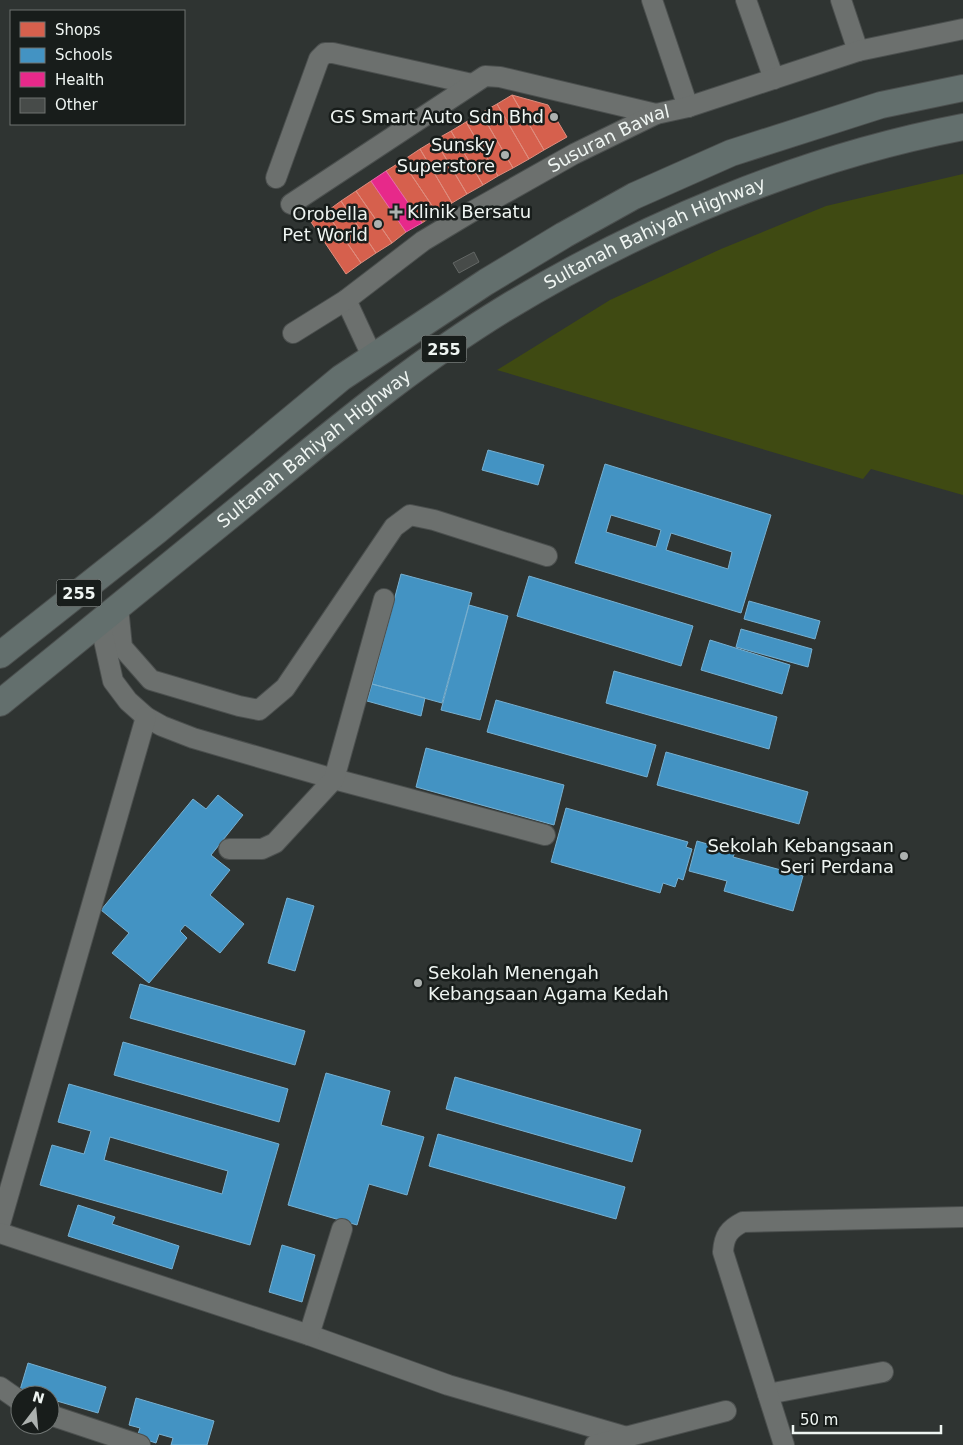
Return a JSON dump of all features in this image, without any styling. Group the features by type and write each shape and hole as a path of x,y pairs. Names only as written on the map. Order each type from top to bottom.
{"main road":[{"name":"Sultanah Bahiyah Highway","path":"0,655 158,530 341,378 493,277 564,235 643,192 730,153 881,105 963,88"},
{"name":"Sultanah Bahiyah Highway","path":"0,703 363,408 503,309 651,230 745,189 897,142 963,127"}],"street":[{"path":"652,0 688,107"},
{"path":"746,0 774,79"},
{"path":"841,0 858,51"},
{"name":"Susuran Bawal","path":"293,332 346,300 423,241 574,154 656,114 688,107 858,51 963,29"},
{"path":"276,178 319,60 324,53 333,53 472,84"},
{"path":"290,204 485,76 500,77 656,114"},
{"path":"346,300 372,356"},
{"path":"109,615 122,647 151,680 259,710 285,688 394,527 410,515 434,520 547,556"},
{"path":"229,849 262,849 276,843 334,779 384,599"},
{"path":"109,615 113,681 128,701 146,717 162,726 193,738 334,779 545,835"},
{"path":"0,1224 146,717"},
{"path":"784,1445 723,1252 723,1240 730,1228 743,1222 963,1217"},
{"path":"309,1335 342,1229"},
{"path":"0,1233 309,1335 448,1385 627,1437"},
{"path":"768,1394 883,1372"},
{"path":"595,1445 726,1411"},
{"path":"60,1418 140,1445"}],"green space":[{"path":"963,174 963,495 871,469 863,479 497,370 610,300 721,249 826,206"}],"building: Shops":[{"path":"512,95 548,105 567,137 544,150"},
{"path":"512,95 544,150 529,159 497,104"},
{"path":"497,104 529,159 513,168 481,113"},
{"path":"481,113 513,168 498,176 466,122"},
{"path":"466,122 498,176 483,185 451,131"},
{"path":"451,131 483,185 467,194 435,140"},
{"path":"435,140 467,194 452,203 420,149"},
{"path":"420,149 452,203 437,213 402,161"},
{"path":"402,161 437,213 422,223 386,171"},
{"path":"371,181 406,232 392,243 356,191"},
{"path":"356,191 392,243 376,253 341,201"},
{"path":"341,201 376,253 361,263 326,212"},
{"path":"326,212 361,263 346,274 311,222"}],"building: Schools":[{"path":"488,450 544,465 538,485 482,470"},
{"path":"605,464 771,515 741,613 575,563","holes":["611,515 661,530 656,547 606,532","671,533 732,552 728,569 666,550"]},
{"path":"401,574 472,593 442,703 372,684"},
{"path":"529,576 693,626 681,666 517,616"},
{"path":"749,601 820,621 815,639 744,619"},
{"path":"469,605 508,616 480,720 441,710"},
{"path":"741,629 812,649 808,667 736,647"},
{"path":"710,640 790,665 782,694 701,670"},
{"path":"614,671 777,717 769,749 606,703"},
{"path":"372,684 425,698 421,716 367,701"},
{"path":"496,700 656,745 647,777 487,732"},
{"path":"426,748 564,785 554,825 416,787"},
{"path":"666,752 808,792 799,824 657,785"},
{"path":"218,795 243,815 211,855 230,870 210,895 244,924 220,953 185,925 180,931 187,938 149,983 112,953 129,933 101,910 193,799 206,809"},
{"path":"566,808 688,842 686,847 692,849 683,880 678,878 675,887 663,883 660,893 551,862"},
{"path":"697,841 735,852 733,857 803,876 793,911 724,891 727,881 689,871"},
{"path":"287,898 314,906 295,971 268,963"},
{"path":"140,984 305,1031 295,1065 130,1018"},
{"path":"123,1042 288,1089 279,1122 114,1075"},
{"path":"326,1073 390,1091 381,1125 424,1137 407,1195 369,1184 357,1225 288,1205"},
{"path":"455,1077 641,1130 632,1162 446,1109"},
{"path":"69,1084 279,1144 250,1245 40,1185 52,1145 84,1154 91,1131 58,1122","holes":["110,1137 228,1171 222,1194 104,1160"]},
{"path":"438,1134 625,1187 616,1219 429,1166"},
{"path":"78,1205 115,1217 112,1224 179,1246 172,1269 68,1236"},
{"path":"282,1245 315,1255 302,1302 269,1292"},
{"path":"28,1363 106,1387 98,1413 60,1402 60,1385 21,1385"},
{"path":"136,1398 214,1421 207,1445 171,1445 173,1438 159,1434 156,1443 137,1437 140,1428 129,1425"}],"building: Health":[{"path":"386,171 422,223 406,232 371,181"}],"building: Other":[{"path":"474,252 479,262 459,273 453,263"}],"place":[{"name":"GS Smart Auto Sdn Bhd","path":"554,117"},
{"name":"Sunsky Superstore","path":"505,155"},
{"name":"Klinik Bersatu","path":"396,212"},
{"name":"Orobella Pet World","path":"378,224"},
{"name":"Sekolah Kebangsaan Seri Perdana","path":"904,856"},
{"name":"Sekolah Menengah Kebangsaan Agama Kedah","path":"418,983"}]}
